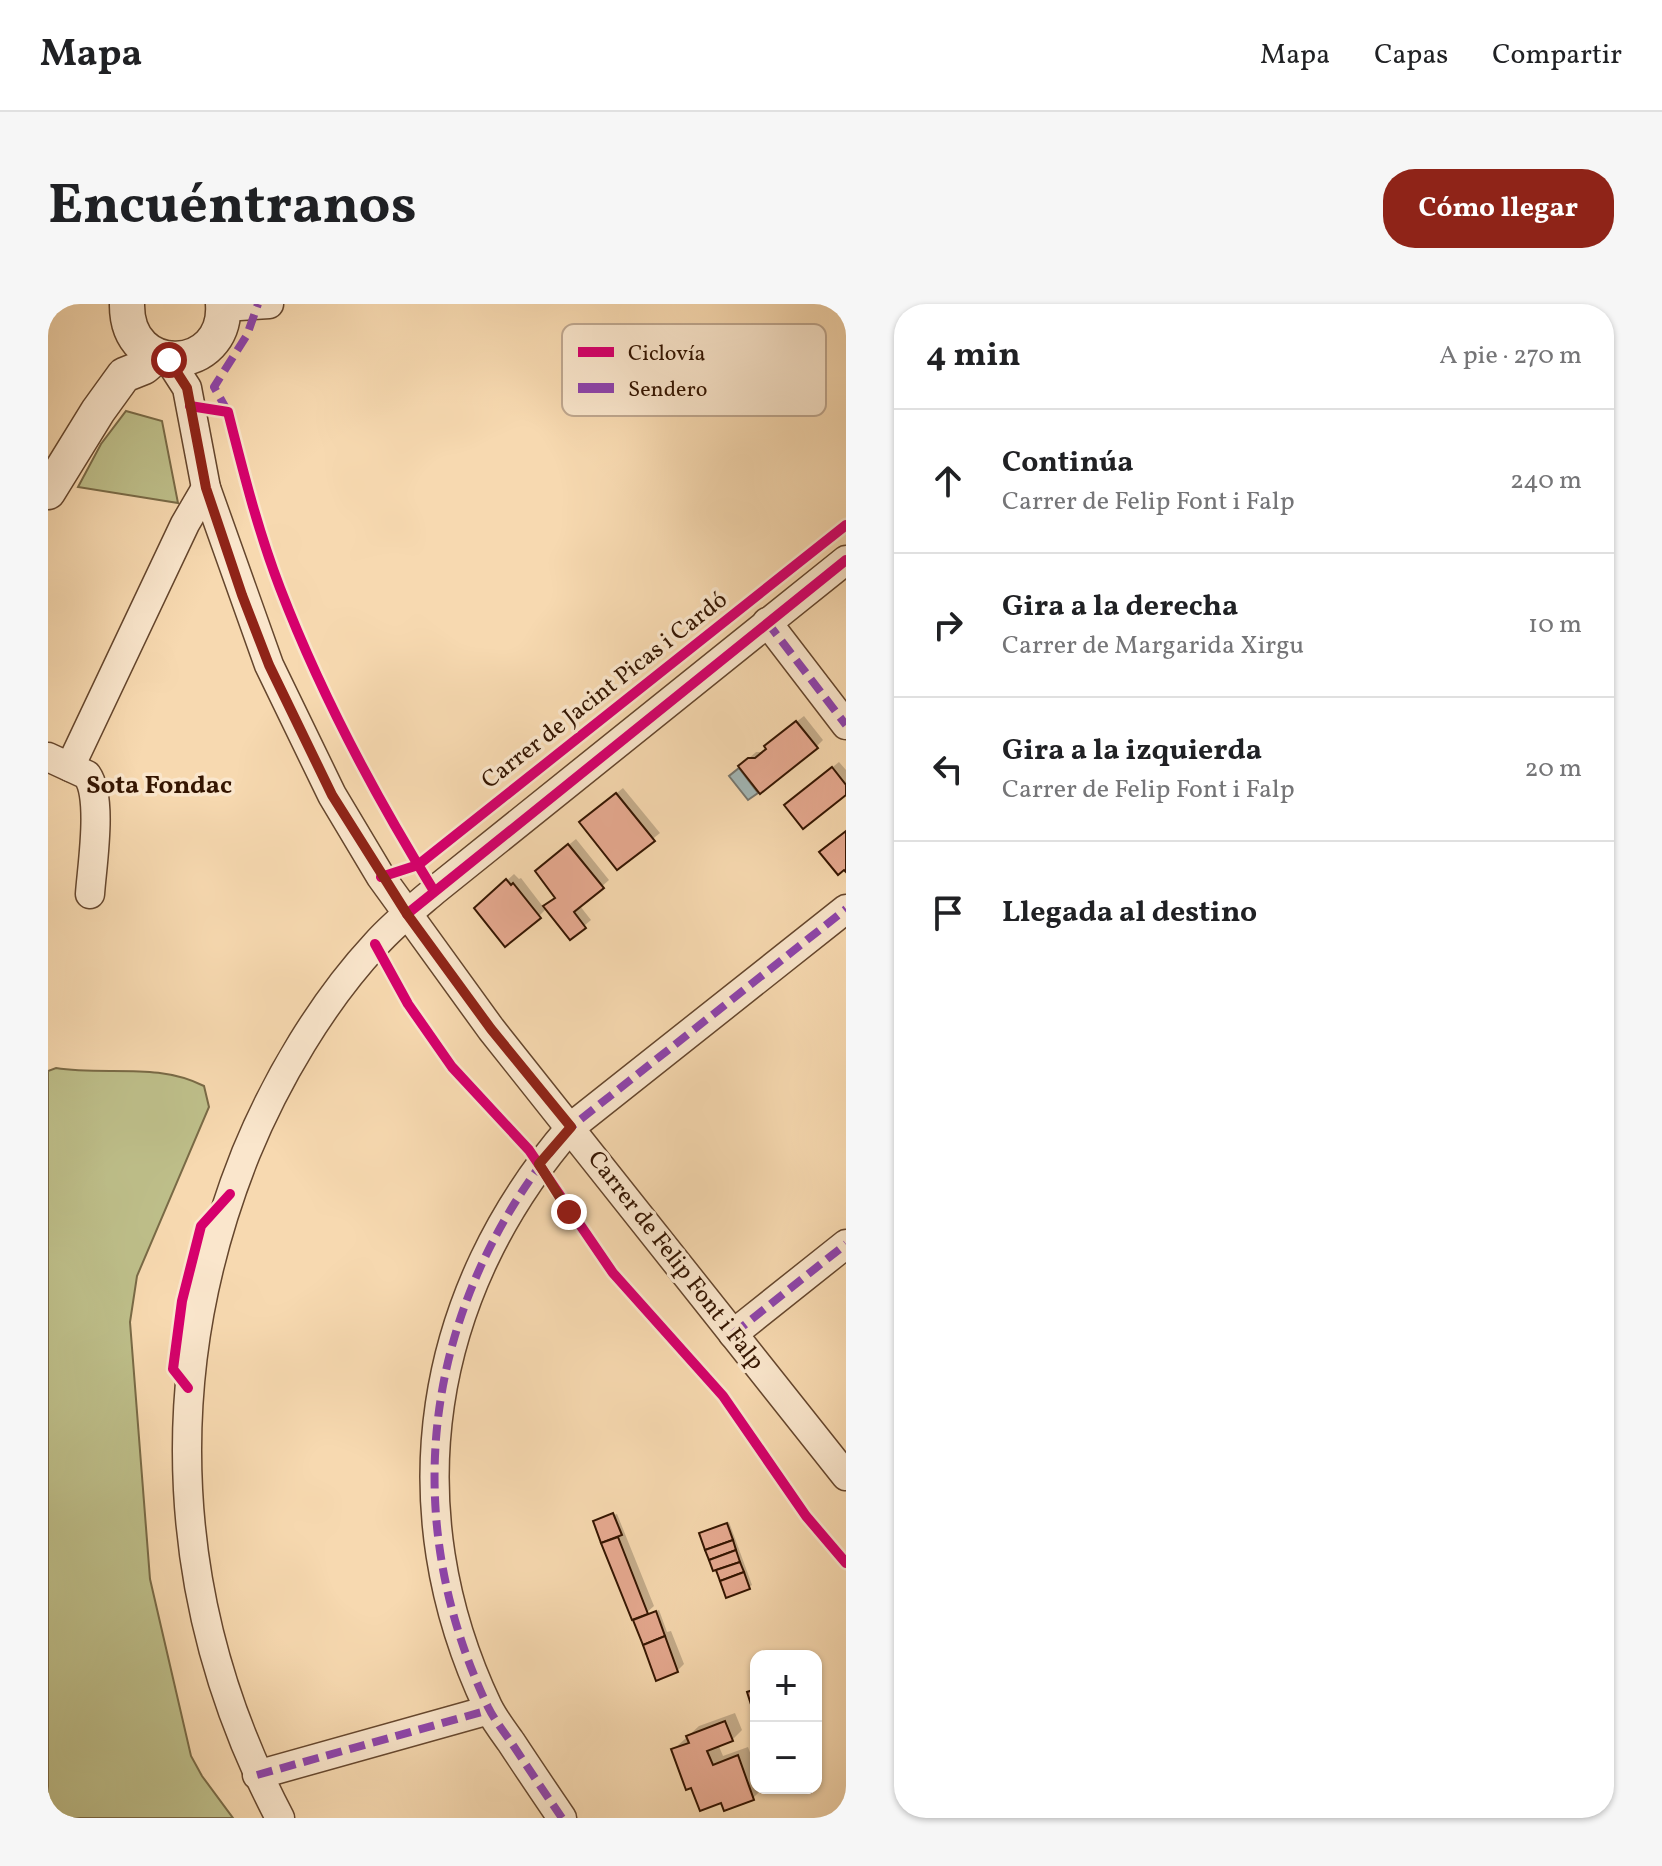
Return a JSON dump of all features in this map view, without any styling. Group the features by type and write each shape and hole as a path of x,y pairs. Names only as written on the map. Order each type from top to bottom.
{"street":[{"path":"127,304 128,322 169,359"},
{"path":"48,492 124,375 126,353 169,359 210,345 219,331 223,306 269,304"},
{"name":"Carrer de Felip Font i Falp","path":"169,359 206,488 242,595 275,678 332,795 407,914 491,1029 846,1476"},
{"path":"90,894 95,805 91,780 59,762 206,488"},
{"name":"Carrer de Jacint Picas i Cardó","path":"280,1818 257,1775 223,1687 211,1643 190,1531 186,1427 199,1309 207,1268 230,1194 272,1097 290,1063 332,1000 375,944 407,914 846,560"},
{"path":"767,622 846,725"},
{"path":"562,1818 489,1710 462,1647 438,1547 434,1473 438,1413 448,1353 482,1263 508,1213 539,1164 571,1127 846,909"},
{"path":"733,1334 846,1244"},
{"path":"257,1775 489,1710"}],"green space":[{"path":"126,411 162,421 178,503 78,487 101,444"},
{"path":"56,1068 168,1074 204,1086 209,1107 137,1276 130,1322 150,1579 191,1756 233,1818 48,1818 48,1071"}],"shaded area":[{"path":"739,768 758,793 748,800 729,776"}],"building":[{"path":"796,721 818,748 760,794 738,766 748,758 755,758 766,749 764,746"},
{"path":"832,767 846,785 846,795 803,829 784,805"},
{"path":"616,793 655,841 617,870 579,822"},
{"path":"846,831 846,872 844,870 838,875 819,852"},
{"path":"568,844 604,888 574,912 586,928 570,940 543,906 555,898 535,871"},
{"path":"506,879 511,885 513,883 541,918 505,947 474,908"},
{"path":"613,1513 622,1535 601,1543 593,1521"},
{"path":"727,1523 733,1540 705,1550 699,1533"},
{"path":"618,1537 648,1614 632,1620 601,1543"},
{"path":"733,1540 736,1550 709,1560 705,1550"},
{"path":"736,1550 740,1562 713,1571 709,1560"},
{"path":"740,1562 744,1572 720,1581 716,1570"},
{"path":"744,1572 750,1589 726,1598 720,1581"},
{"path":"656,1611 665,1636 643,1645 633,1620"},
{"path":"665,1636 678,1672 656,1681 643,1645"},
{"path":"725,1721 733,1741 707,1751 713,1765 738,1755 754,1800 724,1811 721,1803 700,1811 691,1788 686,1790 671,1749 689,1743 686,1736"}],"marked path":[{"path":"228,412 214,387 247,335 258,304"},
{"path":"767,622 846,725"},
{"path":"562,1818 488,1707 458,1631 441,1555 435,1479 440,1404 456,1331 484,1260 522,1191 571,1127 846,909"},
{"path":"733,1334 846,1244"},
{"path":"257,1775 489,1710"}],"cycle path":[{"path":"190,406 228,412 265,545 296,628 350,743 434,891"},
{"path":"381,877 418,865 846,525"},
{"path":"407,914 846,560"},
{"path":"375,944 408,1004 452,1067 529,1150 613,1273 723,1396 806,1516 846,1563"},
{"path":"188,1388 173,1369 182,1301 201,1226 230,1194"}],"district":[{"name":"Sota Fondac","path":"159,786"}],"route":[{"path":"169,360 187,388 206,488 269,665 332,795 381,877 491,1029 571,1127 539,1164 569,1212"}]}
